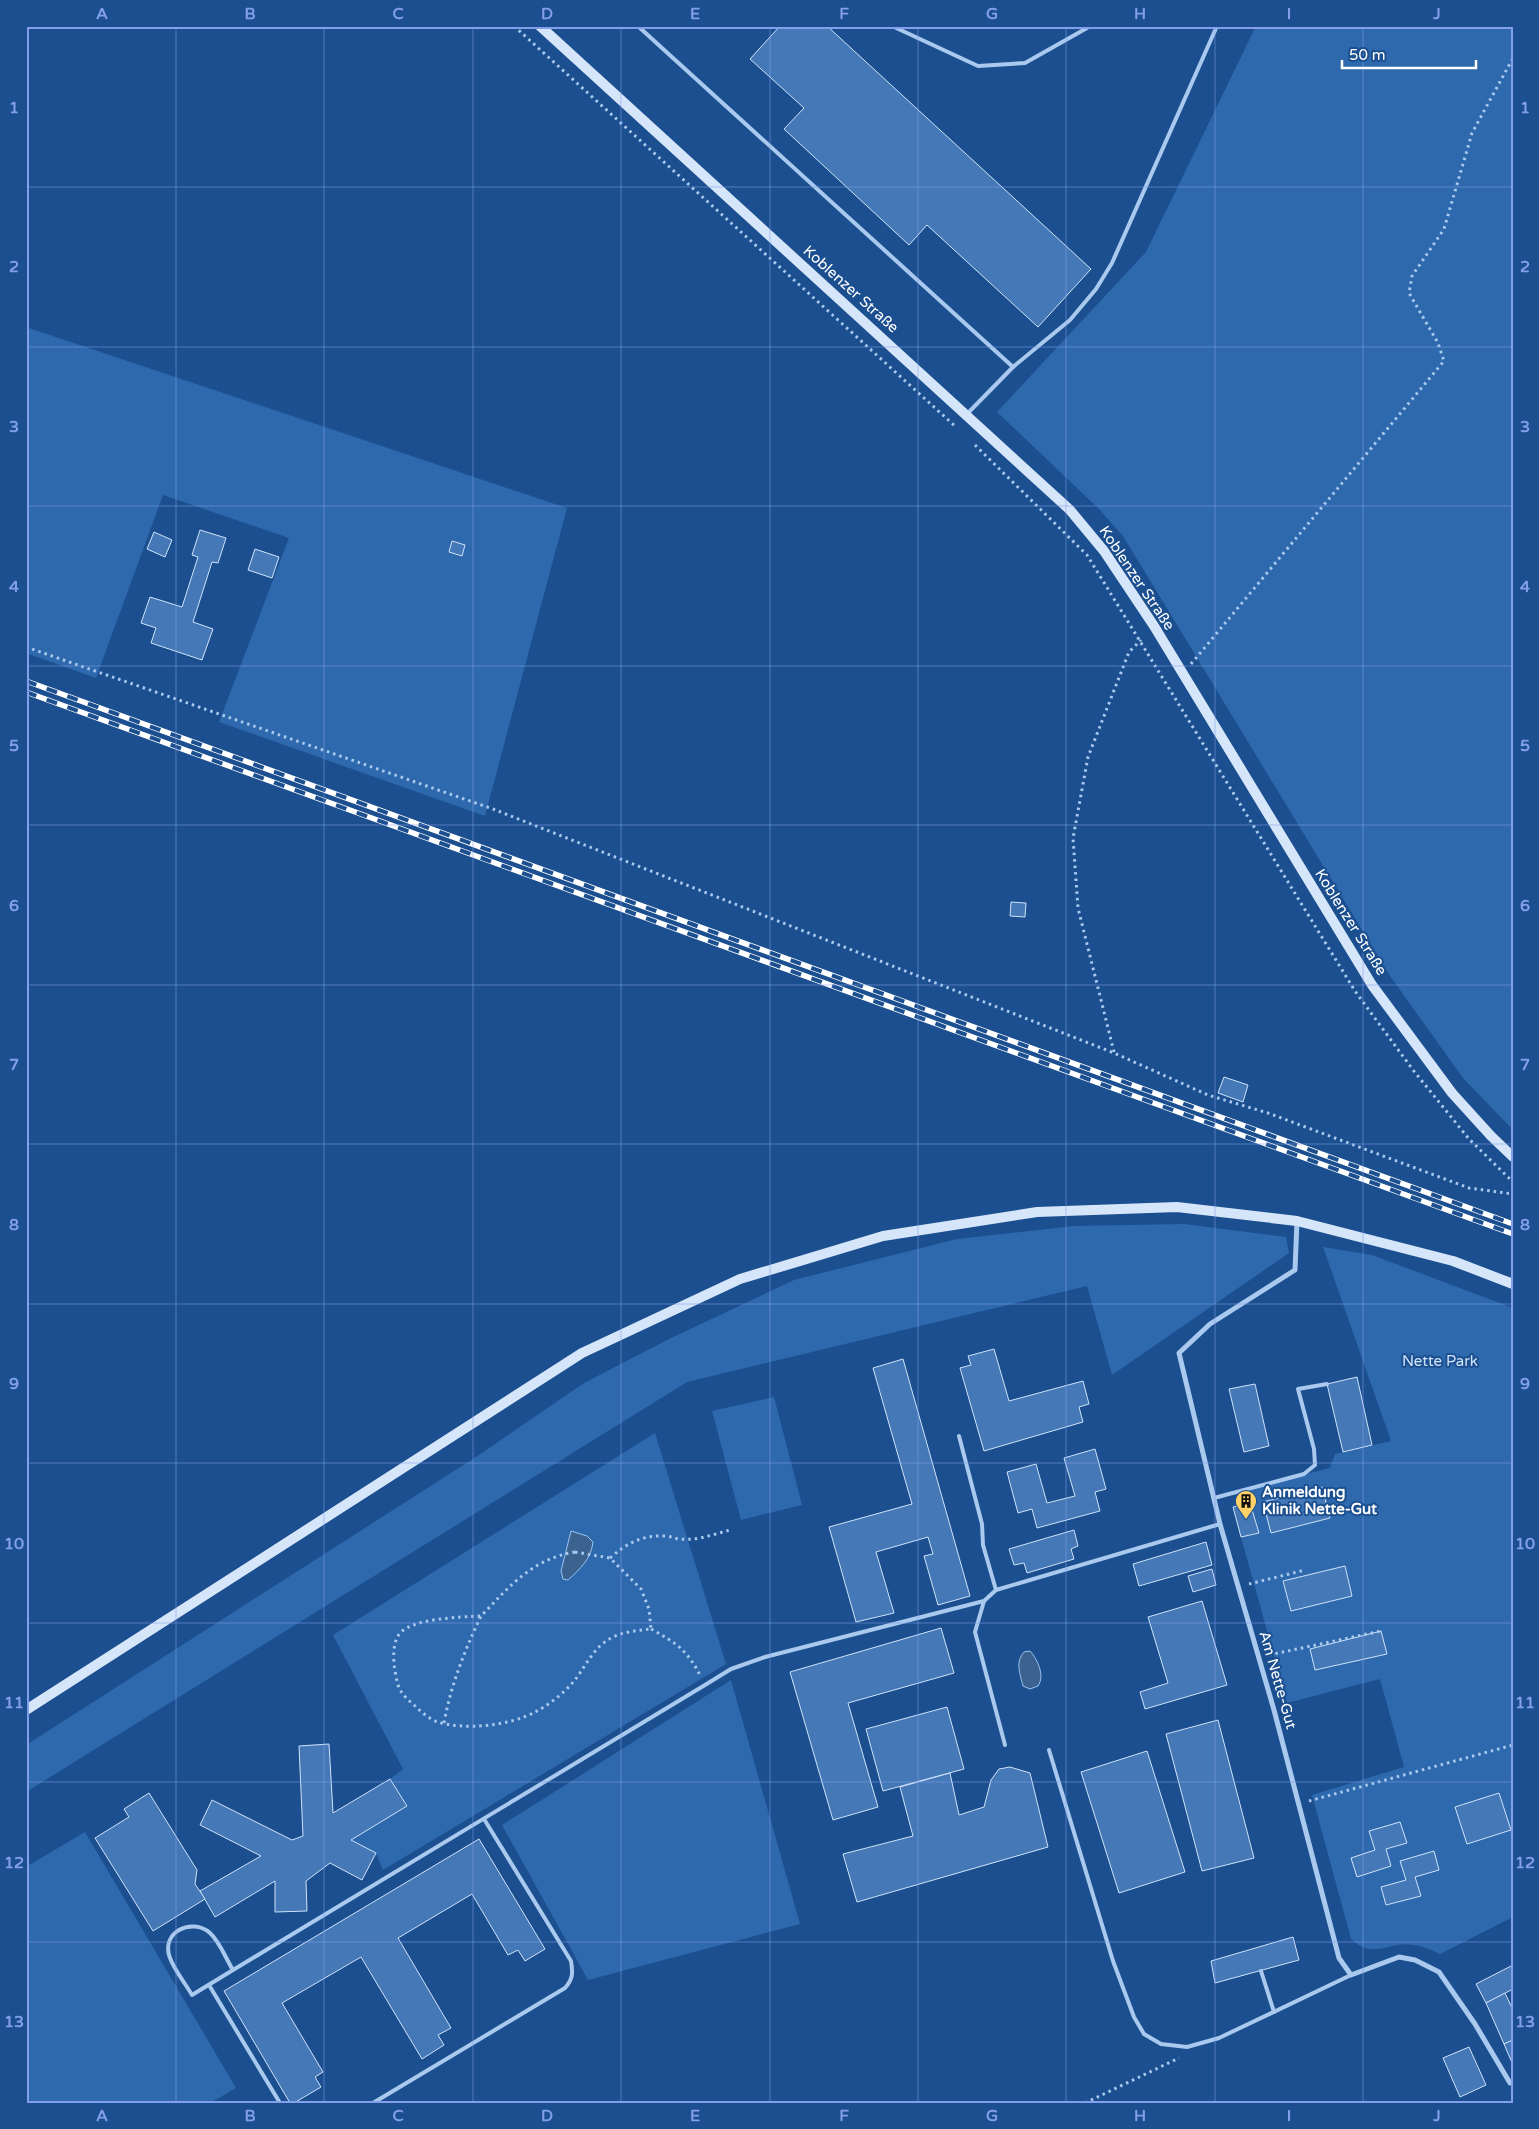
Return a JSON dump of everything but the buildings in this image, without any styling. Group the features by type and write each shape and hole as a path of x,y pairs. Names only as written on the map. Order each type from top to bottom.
{"main road":[{"name":"Koblenzer Straße","path":"540,26 1070,510 1104,551 1372,984 1452,1093 1490,1136 1513,1157"},
{"path":"26,1710 582,1353 740,1278 884,1236 1037,1212 1177,1207 1297,1221 1453,1261 1513,1284"}],"street":[{"name":"Am Nette-Gut","path":"1297,1221 1295,1270 1210,1324 1180,1353 1220,1524 1259,1658 1338,1958 1352,1975"},
{"path":"1352,1975 1399,1957 1415,1960 1439,1972 1476,2024 1510,2083 1513,2082"}],"lane":[{"path":"640,26 647,35 1013,367"},
{"path":"892,26 978,66 1025,63 1086,27"},
{"path":"966,415 1013,367 1070,320 1096,290 1112,263 1217,26"},
{"path":"1214,1498 1304,1474 1315,1465 1314,1449 1298,1389 1327,1384"},
{"path":"958,1436 982,1524 982,1545 996,1590"},
{"path":"233,1970 211,1934 193,1925 181,1928 172,1934 168,1944 169,1957 192,1995 731,1670 765,1657 984,1601 996,1590 1220,1524"},
{"path":"984,1601 975,1632 1005,1746"},
{"path":"1049,1750 1113,1961 1134,2018 1144,2034 1161,2044 1187,2047 1219,2038 1352,1975"},
{"path":"373,2103 565,1988 571,1982 573,1972 571,1961 484,1818"},
{"path":"1261,1971 1274,2012"},
{"path":"209,1985 280,2103"}],"path":[{"path":"514,26 957,428"},
{"path":"1182,675 1444,361 1438,342 1409,293 1412,276 1444,229 1472,133 1513,58"},
{"path":"972,441 1088,555 1356,991 1413,1070 1469,1139 1513,1182"},
{"path":"1114,1053 1078,908 1073,838 1088,757 1129,652 1142,640"},
{"path":"26,647 493,809 1114,1053 1208,1095 1268,1113 1469,1188 1513,1194"},
{"path":"610,1558 629,1542 650,1536 668,1536 680,1540 702,1538 730,1530"},
{"path":"444,1723 449,1696 460,1660 481,1616 514,1582 540,1562 556,1555 576,1552 610,1558 641,1589 649,1609 651,1629"},
{"path":"1238,1587 1305,1570"},
{"path":"481,1616 455,1617 417,1624 401,1631 397,1637 394,1664 397,1683 402,1694 425,1715 444,1723 487,1726 536,1712 574,1681 601,1645 624,1632 651,1629 678,1644 690,1656 705,1685"},
{"path":"1259,1658 1381,1631"},
{"path":"1298,1804 1513,1745"},
{"path":"1085,2103 1184,2056"}],"green space":[{"path":"1256,26 1513,26 1513,1130 1463,1078 1390,976 1123,536 1098,508 997,412 1146,252"},
{"path":"29,328 567,508 485,816 219,722 289,538 163,495 96,678 26,653 26,337"},
{"path":"1184,1224 1286,1237 1289,1253 1112,1375 1087,1286 687,1382 26,1792 26,1745 479,1455 584,1383 671,1338 794,1280 957,1239 1074,1226"},
{"name":"Nette Park","path":"1323,1247 1372,1255 1513,1308 1513,1917 1440,1954 1421,1946 1405,1944 1367,1949 1351,1939 1312,1795 1404,1767 1380,1679 1287,1703 1241,1537 1259,1533 1248,1489 1330,1468 1335,1454 1391,1441"},
{"path":"774,1397 802,1505 741,1520 712,1411"},
{"path":"655,1433 726,1664 383,1870 376,1853 351,1840 406,1806 390,1779 403,1769 333,1635"},
{"path":"731,1680 800,1924 588,1980 502,1825"},
{"path":"85,1832 236,2088 210,2103 26,2103 26,1867"}],"shaded area":[{"path":"571,1531 587,1536 593,1542 587,1559 581,1568 568,1580 563,1579 561,1571"},
{"path":"1030,1651 1038,1663 1041,1678 1038,1686 1030,1689 1023,1686 1019,1664 1024,1652"}],"railway":[{"path":"26,681 1513,1224"},
{"path":"26,692 1513,1234"}],"place":[{"name":"Anmeldung Klinik Nette-Gut","path":"1246,1520"}]}
